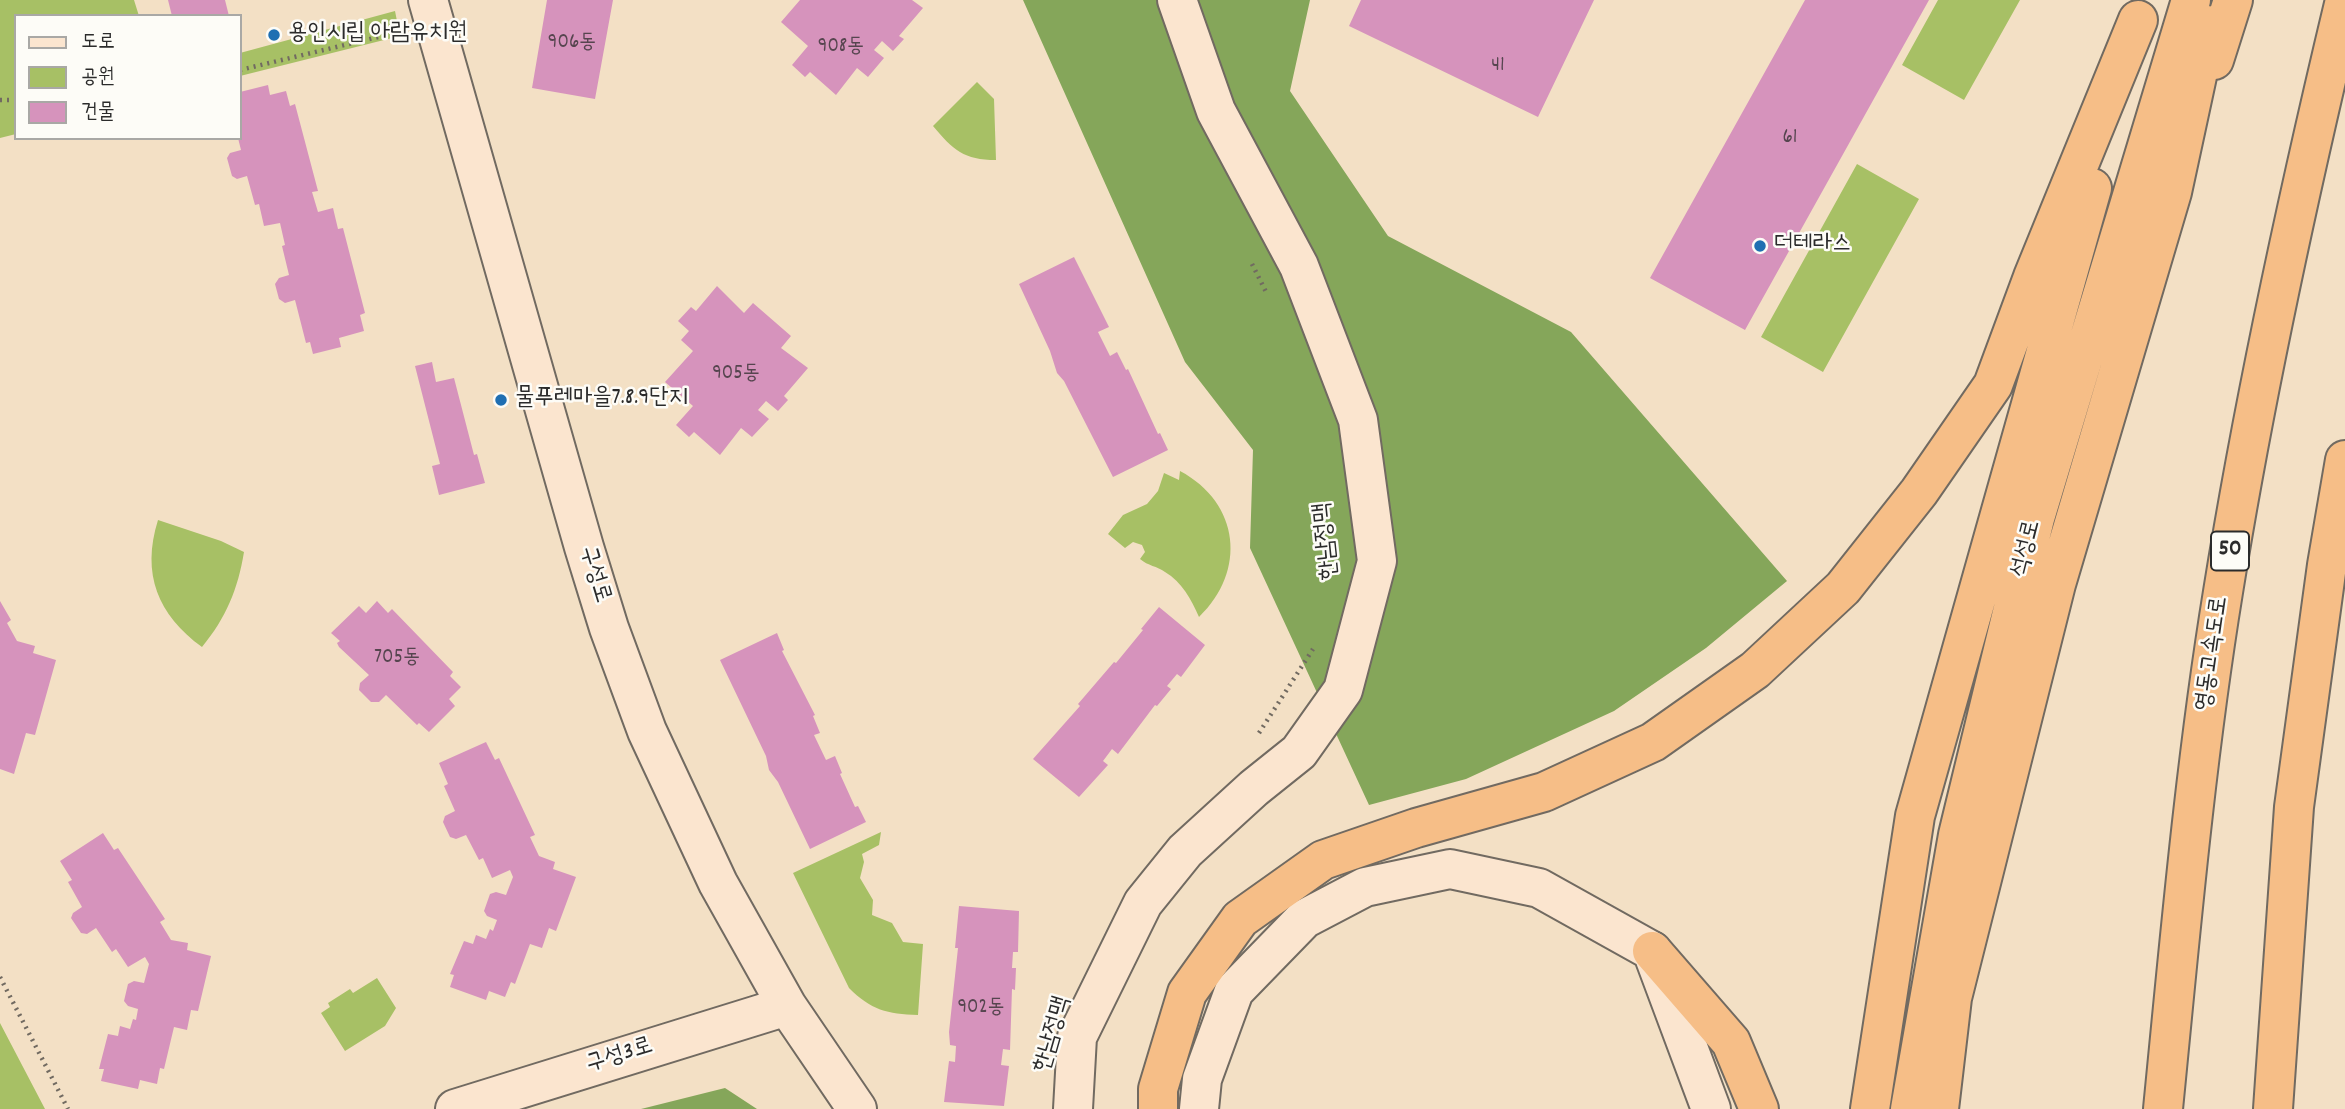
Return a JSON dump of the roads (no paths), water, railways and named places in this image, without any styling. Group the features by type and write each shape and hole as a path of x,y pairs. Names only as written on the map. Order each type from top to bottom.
{"highway":[{"name":"석성로","path":"1910,1109 1958,835 2035,518 2191,0"},
{"path":"2172,192 2213,0"},
{"path":"1939,1109 1952,998 2056,584 2172,192 2233,0"},
{"name":"영동고속도로","path":"2164,1109 2192,816 2223,594 2263,372 2345,0"},
{"name":"석성로","path":"1870,1109 1915,816 2019,453 2141,10"},
{"path":"1157,1109 1158,1089 1187,993 1240,919 1323,860 1416,828 1544,793 1653,742 1755,670 1843,588 1919,492 1993,385 2033,277 2141,10"},
{"path":"2273,1109 2294,807 2345,460"},
{"path":"1652,951 1731,1042 1759,1109"}],"street":[{"path":"1073,1109 1077,1037 1143,903 1185,851 1254,788 1299,752 1343,690 1377,561 1358,420 1298,266 1216,111 1177,0"},
{"name":"구성로","path":"430,10 557,457 609,628 647,731 718,883 787,1006 857,1109"},
{"path":"1199,1109 1202,1079 1234,991 1304,919 1364,887 1450,869 1539,888 1652,951 1711,1109"},
{"name":"구성3로","path":"454,1109 787,1006"}],"place":[{"name":"용인시립 아람유치원","path":"274,35"},
{"name":"더테라스","path":"1760,246"},
{"name":"물푸레마을7.8.9단지","path":"501,400"}]}
